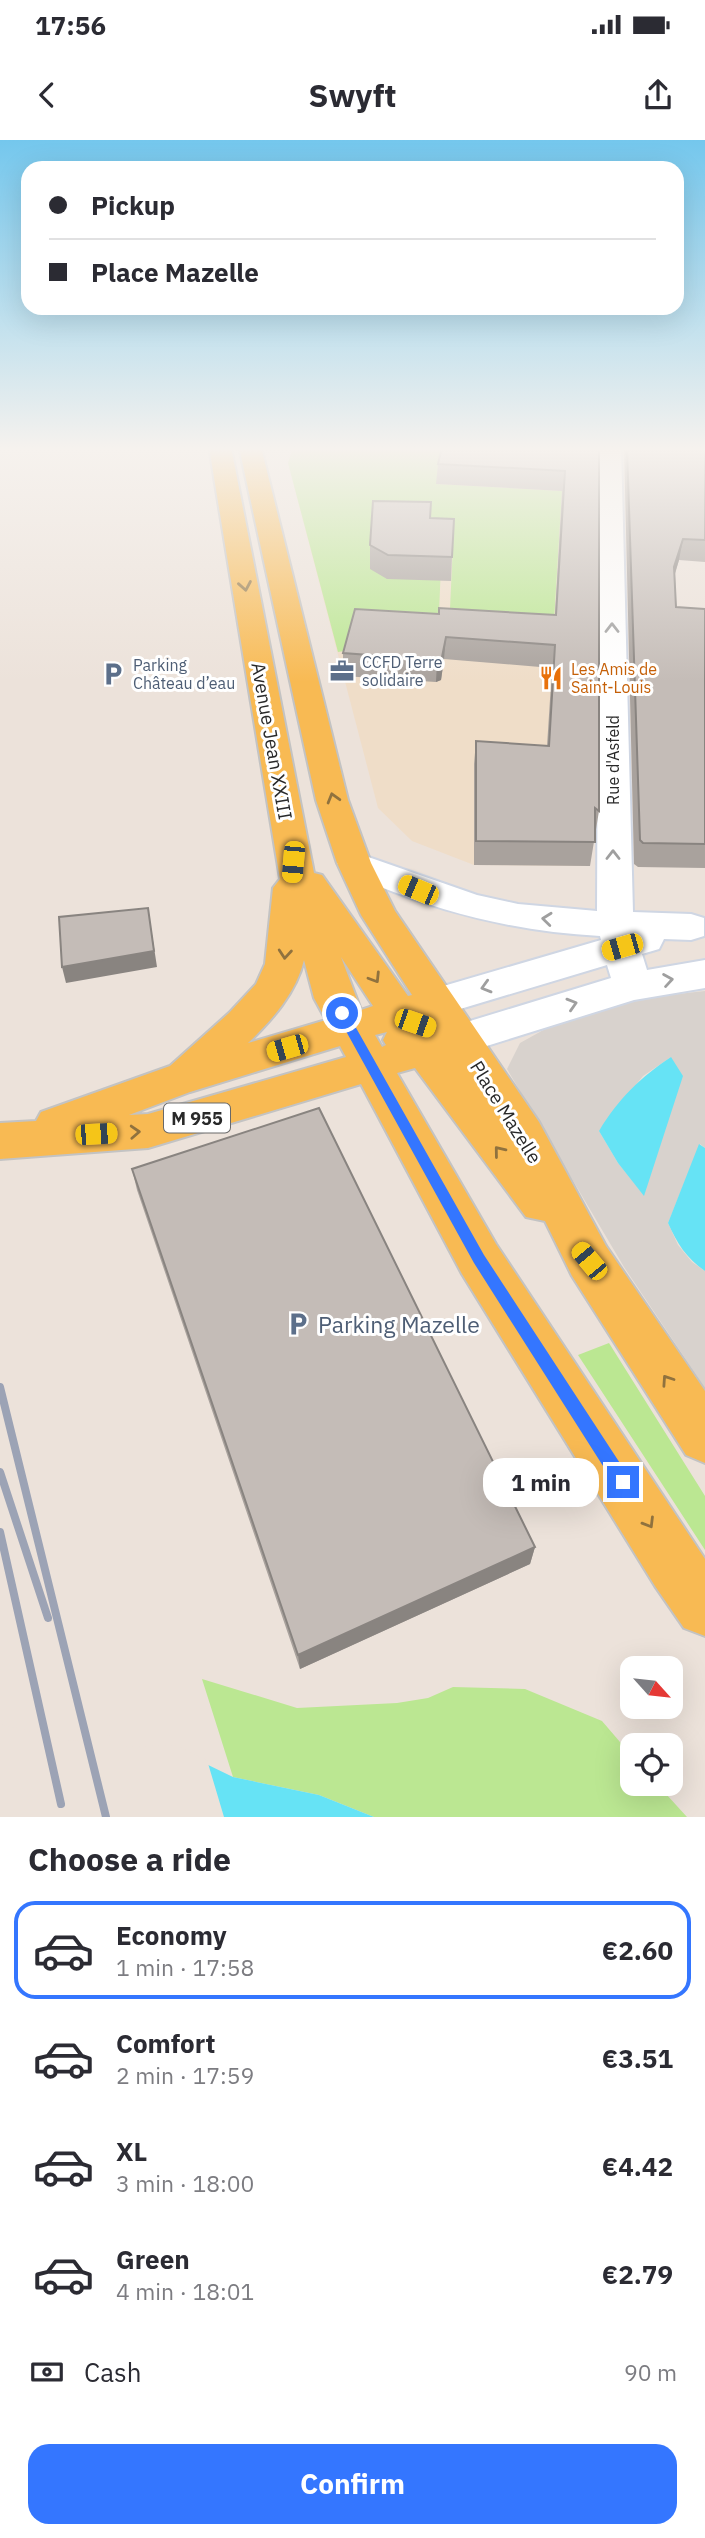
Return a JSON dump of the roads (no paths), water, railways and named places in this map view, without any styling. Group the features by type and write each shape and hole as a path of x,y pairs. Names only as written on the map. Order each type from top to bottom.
{"main road":[{"name":"Avenue Jean XXIII","path":"234,525 293,862 325,976 407,1033"},
{"path":"270,525 332,800 354,863 379,915 407,1033 479,1259 675,1566 705,1607"},
{"path":"293,862 407,1033 589,1261 705,1437"},
{"path":"179,1079 250,1016 275,985 284,966 293,862"},
{"name":"M 955","path":"9,1140 179,1079 407,1033"},
{"name":"M 955","path":"9,1140 148,1131 407,1033"}],"street":[{"name":"Rue d'Asfeld","path":"611,525 619,935 632,986"},
{"path":"354,863 418,890 466,904 619,935"},
{"path":"407,1033 619,935 698,926"},
{"name":"Place Mazelle","path":"407,1033 632,986 705,974"}],"water":[{"path":"671,1057 683,1076 644,1196 618,1163 599,1131 631,1090"},
{"path":"699,1144 705,1148 705,1271 683,1250 668,1223"},
{"path":"0,1727 7,1731 121,1750 173,1748 233,1777 319,1795 374,1817 0,1817"}],"railway":[{"path":"0,1387 106,1817"},
{"path":"0,1472 48,1618"},
{"path":"0,1532 61,1804"}],"place":[{"name":"CCFD Terre solidaire","path":"342,671"},
{"name":"Parking Château d’eau","path":"113,674"},
{"name":"Les Amis de Saint-Louis","path":"551,678"},
{"name":"Parking Mazelle","path":"298,1324"}]}
